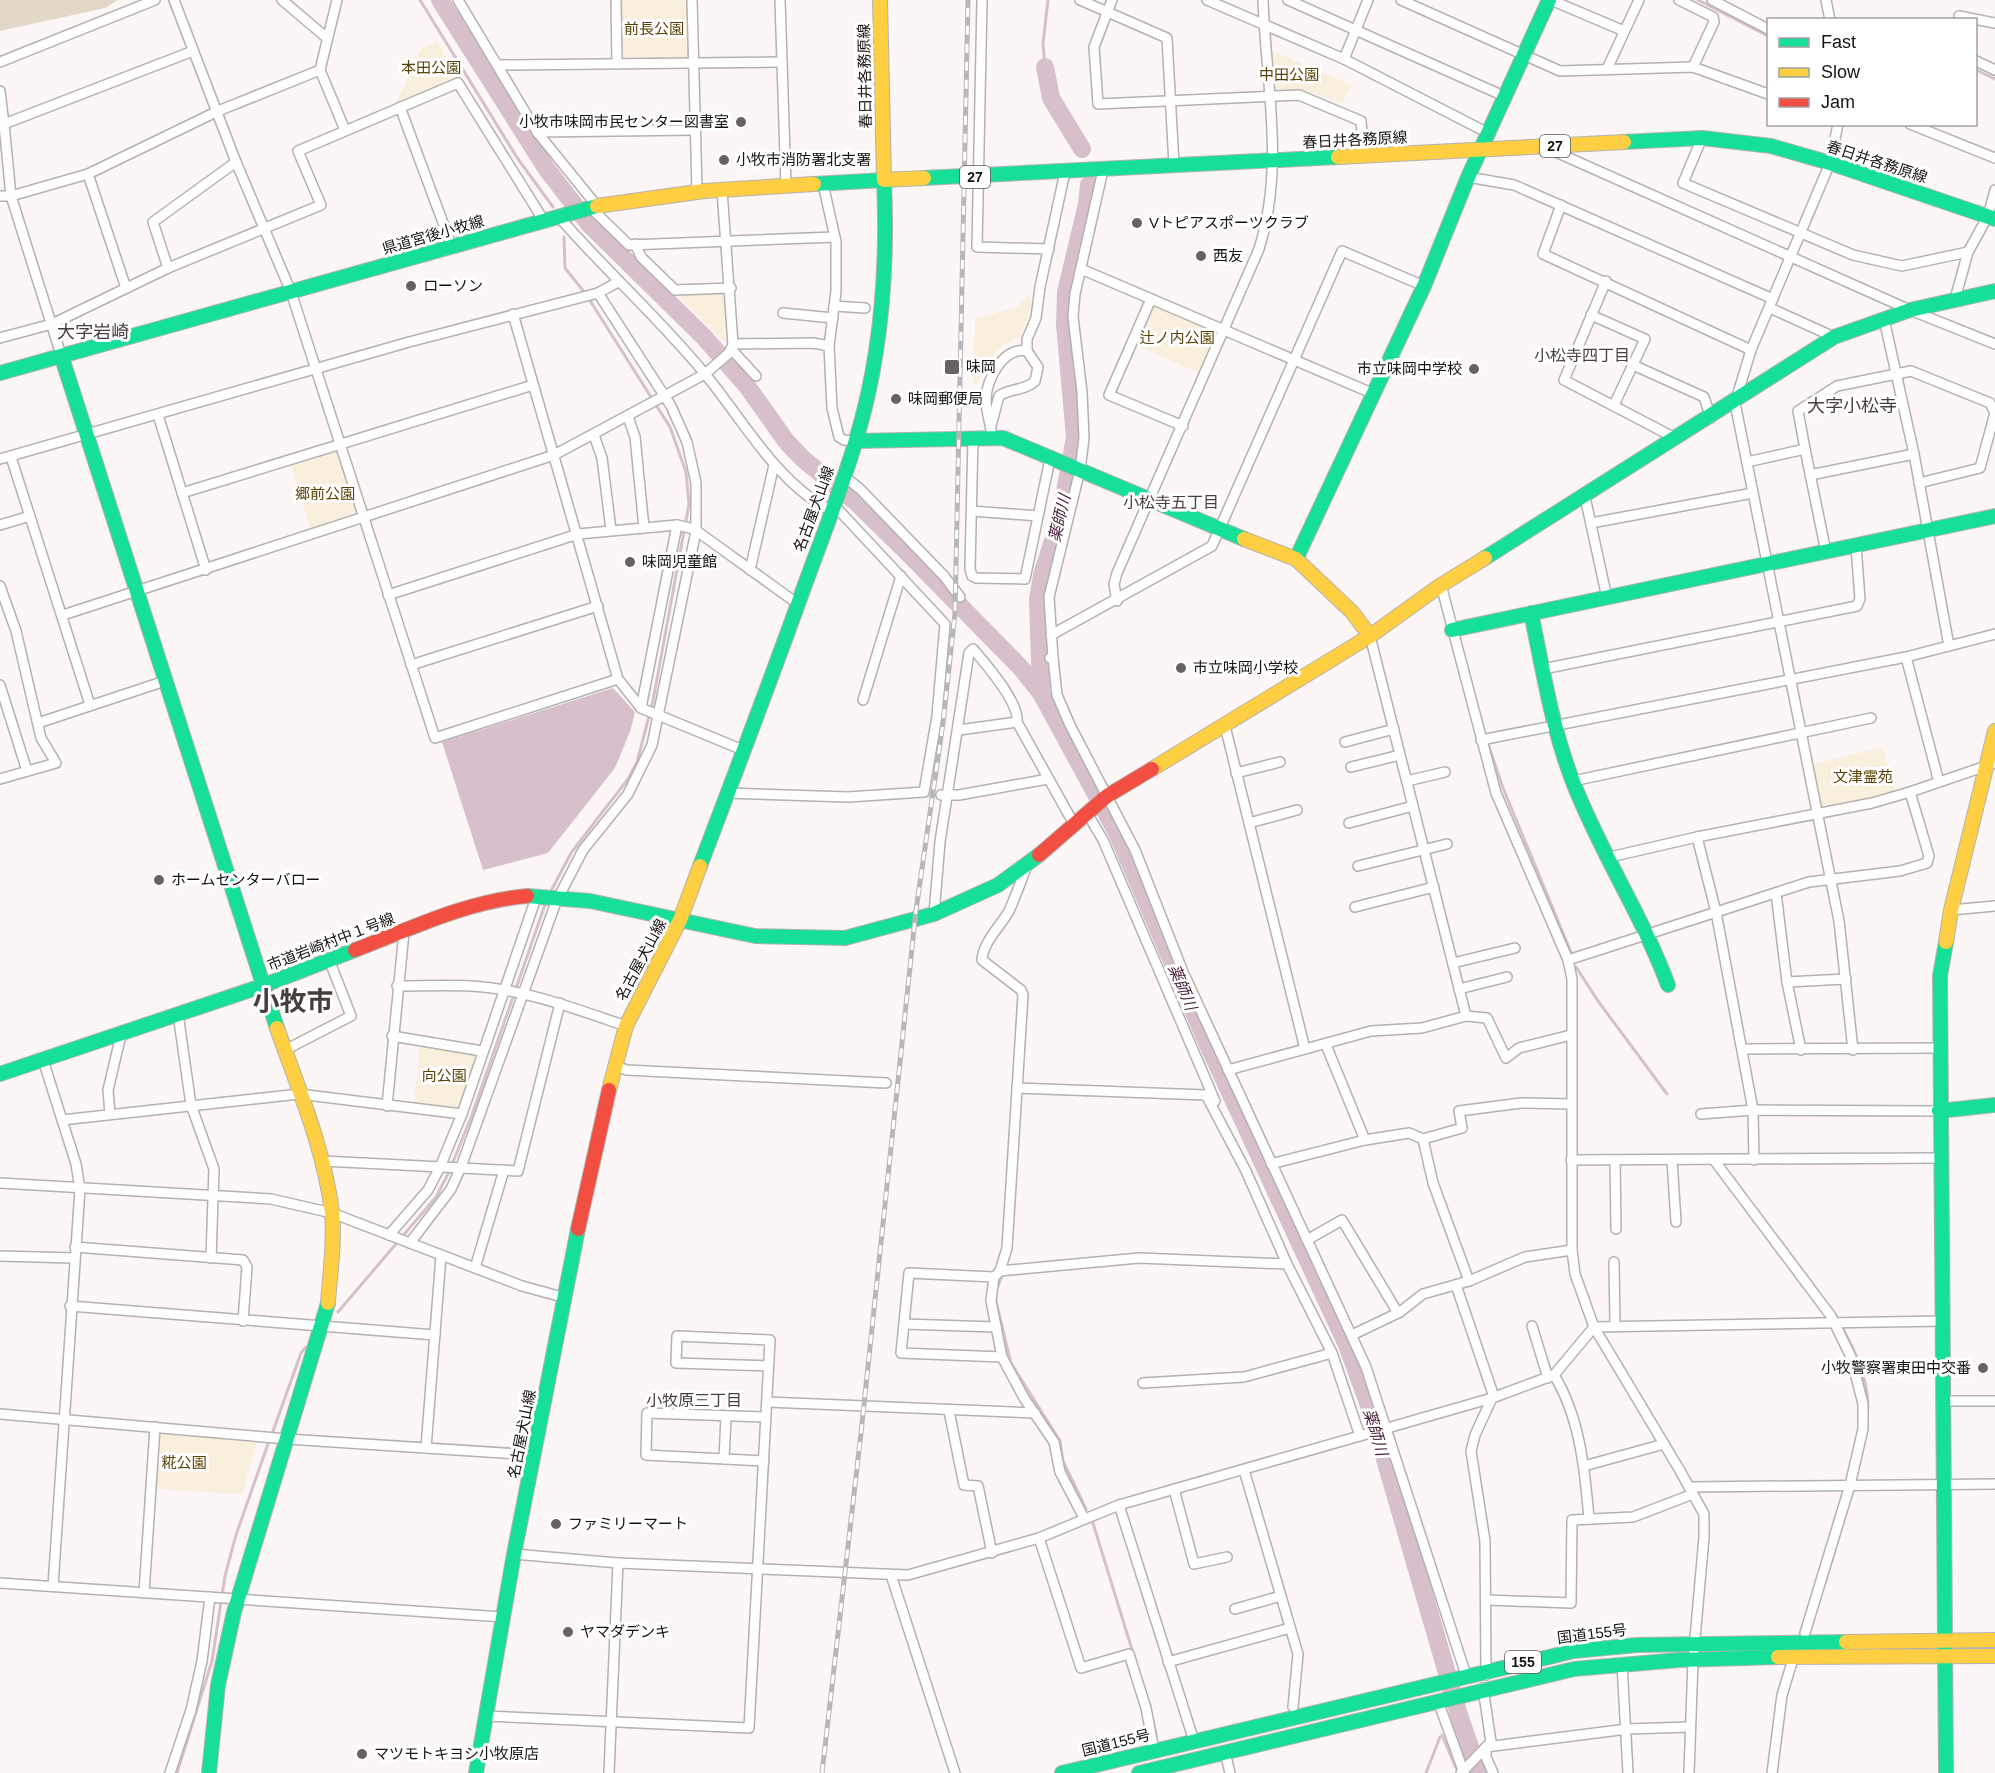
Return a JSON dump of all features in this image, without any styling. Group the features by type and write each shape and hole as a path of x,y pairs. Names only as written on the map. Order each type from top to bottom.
{"main road":[{"name":"春日井各務原線","path":"880,0 884,180 1702,138 1771,146 1830,163 1991,218"},
{"path":"1296,559 1424,286 1468,177 1490,134 1550,0"},
{"name":"県道宮後小牧線","path":"0,373 62,358 594,207 644,196 884,180"},
{"name":"名古屋犬山線","path":"476,1773 514,1554 594,1148 615,1065 626,1026 642,990 681,920 856,441 867,399 882,313 887,244 884,180"},
{"name":"市道岩崎村中１号線","path":"3,1069 43,1060 121,1035 330,962 451,913 503,898 557,896 623,907 755,936 845,938 934,914 998,885 1027,866 1107,796 1370,636 1441,585 1735,403 1834,337 1910,310 1995,291"},
{"path":"62,358 262,986 323,1161 332,1213 332,1277 322,1328 282,1438 233,1598 214,1710 208,1773"},
{"path":"856,441 973,438 992,432 1050,459 1296,559 1352,612 1370,636"},
{"path":"1452,630 1995,516"},
{"path":"1531,614 1556,724 1573,781 1590,822 1649,934 1668,985"},
{"path":"1946,1773 1942,1484 1943,1321 1938,1048 1940,976 1951,910 1991,765 1995,730"},
{"path":"1939,1111 1995,1105"},
{"name":"国道155号","path":"1062,1773 1486,1670 1574,1651 1694,1644 1995,1640"},
{"name":"155","path":"1139,1773 1156,1771 1225,1752 1574,1669 1693,1661 1995,1656"}],"street":[{"path":"0,62 154,0"},
{"path":"174,0 236,162 291,292 435,738 618,679"},
{"path":"282,0 327,38"},
{"path":"337,0 320,70 345,130"},
{"path":"458,0 537,132 594,207 629,245 835,237"},
{"path":"616,0 616,64"},
{"path":"692,0 697,191"},
{"path":"780,0 786,186"},
{"path":"982,0 977,247 1049,249"},
{"path":"1080,0 1167,38 1174,165"},
{"path":"1112,0 1094,47 1097,101 1103,105 1268,96 1308,98 1359,120 1363,125 1364,155"},
{"path":"1208,0 1344,59 1490,134"},
{"path":"1117,601 1114,578 1183,426 1259,249 1267,225 1272,196 1274,161 1263,0"},
{"path":"1288,0 1506,98"},
{"path":"1344,59 1368,0"},
{"path":"1401,0 1560,71 1693,67 1767,94"},
{"path":"1550,0 1623,30"},
{"path":"1607,69 1623,30 1639,0"},
{"path":"1679,0 1713,18 1714,22 1693,67"},
{"path":"1712,0 1767,28"},
{"path":"1826,0 1830,18"},
{"path":"1977,20 1995,23"},
{"path":"4,124 193,51"},
{"path":"1977,61 1995,70"},
{"path":"498,65 782,62"},
{"path":"0,196 11,196 88,174 218,111 320,70"},
{"path":"0,338 51,324 168,268 321,205 298,151 458,83 544,221"},
{"path":"0,92 11,196 62,358"},
{"path":"400,108 452,247"},
{"path":"1838,126 1830,163 1751,350 1735,403 1830,879 1846,979 1852,1050"},
{"path":"1927,128 1995,158"},
{"path":"537,132 695,130"},
{"path":"1702,138 1683,183 1853,255 1902,266 1968,252"},
{"path":"1545,147 1910,310 1995,344"},
{"path":"168,268 153,222 236,162"},
{"path":"1103,170 1075,294 1073,317 1083,412 1080,470 1049,597 1051,658 1060,701 1135,850 1183,972 1352,1335 1387,1428 1443,1610 1466,1675"},
{"path":"992,432 999,396 1024,388 1035,381 1038,367 1027,351 1027,339 1036,318 1040,287 1065,172"},
{"path":"88,174 126,288"},
{"path":"1468,177 1514,185 1771,304 1834,337"},
{"path":"823,184 835,237 834,306 829,346 830,393 835,428 844,440 856,441"},
{"path":"722,190 731,288 731,349 756,376"},
{"path":"1955,299 1968,252 1991,218 1995,190"},
{"path":"1562,206 1543,254 1606,281 1751,350"},
{"path":"563,216 618,282 638,299 709,371 774,465 803,491 833,505 945,624 940,685 924,792 848,797 728,794"},
{"path":"635,244 641,257 675,290 731,288"},
{"path":"1051,635 1207,551 1220,530 1342,251 1424,286"},
{"path":"1081,269 1374,394"},
{"path":"1606,281 1563,380 1677,439"},
{"path":"0,459 513,314 598,293 618,282"},
{"path":"407,1242 451,1189 557,896 583,850 633,785 652,745 658,716 695,530 697,502 693,462 687,441 598,293"},
{"path":"1151,299 1109,395 1183,426"},
{"path":"834,306 865,308"},
{"path":"783,313 832,318"},
{"path":"513,314 618,679 640,708 743,750"},
{"path":"1591,315 1645,339 1614,405"},
{"path":"1884,319 1914,454 1949,646"},
{"path":"63,615 554,454 628,417 709,371 731,349 813,344 829,346"},
{"path":"992,432 986,399 988,388 1005,357 1014,351 1027,351"},
{"path":"1633,364 1704,397 1711,418"},
{"path":"1826,552 1797,414 1800,408 1837,386 1915,372 1990,404 1995,413 1980,468 1919,483"},
{"path":"182,493 533,385"},
{"path":"158,415 206,570"},
{"path":"628,417 634,437 644,528"},
{"path":"594,435 602,458 611,530"},
{"path":"973,438 970,569 972,576 976,579 1025,579 1050,459"},
{"path":"1747,462 1805,449"},
{"path":"1810,475 1914,454"},
{"path":"11,457 90,705"},
{"path":"750,570 774,465"},
{"path":"844,476 860,489 944,576 960,597"},
{"path":"1591,523 1753,493"},
{"path":"1585,497 1607,598"},
{"path":"972,511 1038,516"},
{"path":"0,525 30,516"},
{"path":"640,708 678,525"},
{"path":"388,594 578,534 678,525 695,530 798,604"},
{"path":"1543,669 1857,606 1860,600 1856,546"},
{"path":"863,700 901,576"},
{"path":"1441,585 1496,793 1568,960 1572,979 1571,1160 1572,1250 1575,1274 1594,1327 1692,1490 1704,1514 1689,1727 1689,1773"},
{"path":"0,586 16,631 41,738 56,762 0,779"},
{"path":"411,666 598,606"},
{"path":"1481,740 1906,657 1995,634"},
{"path":"1370,636 1466,1016"},
{"path":"934,914 944,795 958,730 969,653 973,649 1004,689 1016,712 1017,722 1075,826"},
{"path":"1906,657 1940,782"},
{"path":"38,723 165,681"},
{"path":"0,685 27,771"},
{"path":"1573,781 1871,718"},
{"path":"958,730 1017,722"},
{"path":"1225,726 1305,1049"},
{"path":"1345,742 1394,729"},
{"path":"1351,767 1400,754"},
{"path":"1236,773 1280,762"},
{"path":"1610,857 1697,837 1872,803 1991,765"},
{"path":"1407,781 1445,772"},
{"path":"944,795 959,795 1048,779"},
{"path":"1568,960 1809,882 1900,872 1927,863 1929,856 1910,792"},
{"path":"1349,823 1413,806"},
{"path":"1249,823 1297,810"},
{"path":"1087,813 1103,840 1222,1118 1226,1133"},
{"path":"1697,837 1716,912 1753,1110 1754,1160"},
{"path":"1358,866 1447,844"},
{"path":"1027,866 1010,908 998,930 982,949 982,960 1021,990 1023,995 1007,1248 997,1274 991,1301 1002,1357 1054,1442 1060,1472 1084,1518"},
{"path":"1355,907 1434,887"},
{"path":"1776,893 1787,982 1801,1050"},
{"path":"392,1236 423,1197 442,1167 537,895"},
{"path":"1951,910 1995,906"},
{"path":"387,1106 392,1036 404,932"},
{"path":"1453,963 1515,948"},
{"path":"285,1050 351,1016 330,962"},
{"path":"1459,989 1507,977"},
{"path":"1787,982 1846,979"},
{"path":"397,986 471,986 505,991 560,1003 626,1026"},
{"path":"323,1161 518,1171 560,1003"},
{"path":"178,1014 191,1105 214,1169 211,1258"},
{"path":"1228,1071 1371,1031 1422,1028 1466,1016 1487,1018 1506,1058 1519,1048 1571,1035"},
{"path":"110,1114 108,1090 121,1035"},
{"path":"392,1036 482,1051"},
{"path":"1326,1045 1365,1140"},
{"path":"1742,1049 1938,1048"},
{"path":"43,1060 76,1164 80,1189 62,1418 52,1586"},
{"path":"615,1065 627,1070 886,1083"},
{"path":"1017,1088 1206,1095 1332,1353 1360,1436"},
{"path":"62,1120 299,1094 462,1114"},
{"path":"1272,1164 1365,1140 1409,1133 1423,1139 1462,1128 1459,1111 1521,1103 1571,1104"},
{"path":"1701,1114 1753,1110 1939,1111"},
{"path":"1423,1139 1434,1183 1469,1281"},
{"path":"1571,1160 1939,1158"},
{"path":"1615,1160 1616,1229"},
{"path":"1672,1160 1676,1222"},
{"path":"1714,1160 1834,1322 1851,1357 1863,1404 1863,1429 1850,1485 1805,1633"},
{"path":"475,1268 504,1170"},
{"path":"0,1183 271,1199 332,1213 441,1256 566,1298"},
{"path":"1307,1240 1342,1220 1398,1313"},
{"path":"75,1247 243,1260 247,1267 243,1321"},
{"path":"1352,1335 1398,1313 1423,1294 1469,1281 1525,1257 1572,1250"},
{"path":"0,1256 74,1258"},
{"path":"426,1448 441,1256"},
{"path":"1002,1357 901,1353 909,1273 997,1274 1138,1258 1287,1264"},
{"path":"1614,1262 1615,1324"},
{"path":"1438,1701 1463,1771 1491,1742 1483,1690 1486,1670 1487,1600 1485,1541 1471,1451 1475,1435 1493,1397 1456,1285"},
{"path":"70,1306 322,1328 435,1335"},
{"path":"514,1554 618,1563 908,1575 1039,1538 1119,1505 1493,1397 1551,1376 1594,1327 1615,1324 1943,1321"},
{"path":"904,1324 996,1327"},
{"path":"1532,1326 1551,1376 1563,1389 1584,1466 1588,1520"},
{"path":"486,1716 749,1728 770,1340 677,1336 676,1363 768,1366"},
{"path":"1143,1383 1244,1377 1332,1353"},
{"path":"1942,1401 1995,1401"},
{"path":"767,1402 1035,1413"},
{"path":"950,1411 964,1485 978,1486 992,1553"},
{"path":"764,1461 646,1455 648,1413 765,1418"},
{"path":"0,1414 264,1437 535,1455"},
{"path":"724,1459 726,1417"},
{"path":"144,1593 155,1427"},
{"path":"1584,1466 1664,1444"},
{"path":"1244,1470 1299,1661 1293,1707"},
{"path":"1487,1600 1571,1603 1572,1520 1633,1517 1692,1490 1850,1485 1995,1484"},
{"path":"1174,1490 1194,1564 1227,1557"},
{"path":"1119,1505 1194,1741"},
{"path":"1039,1538 1081,1668 1130,1654 1146,1708 1154,1750"},
{"path":"609,1773 618,1563"},
{"path":"891,1575 955,1773"},
{"path":"0,1583 503,1617"},
{"path":"1235,1609 1281,1596"},
{"path":"170,1773 191,1710 213,1598"},
{"path":"1168,1662 1290,1628"},
{"path":"1772,1773 1782,1695 1793,1659"},
{"path":"1622,1664 1628,1773"},
{"path":"1484,1750 1627,1729 1689,1727"},
{"path":"1484,1750 1493,1773"},
{"path":"1225,1752 1230,1773"}],"green space":[{"name":"前長公園","path":"620,0 687,0 689,55 686,58 620,57"},
{"name":"本田公園","path":"437,41 457,78 395,106 420,50"},
{"name":"中田公園","path":"1272,51 1351,85 1342,104 1304,90 1276,90"},
{"path":"725,292 728,345 676,294"},
{"path":"1028,296 1032,300 1029,315 1019,338 998,350 977,384 973,382 975,319 1017,307"},
{"name":"辻ノ内公園","path":"1153,303 1220,331 1202,374 1135,345"},
{"name":"郷前公園","path":"333,451 339,452 358,513 355,516 310,529 291,465"},
{"name":"文津霊苑","path":"1882,747 1896,792 1826,809 1819,804 1811,765"},
{"name":"向公園","path":"420,1046 477,1054 460,1110 414,1103"},
{"name":"糀公園","path":"161,1434 257,1442 242,1494 155,1489 158,1436"}],"shaded area":[{"path":"0,0 118,0 105,8 0,31"},
{"path":"613,688 635,712 631,729 615,768 548,853 483,870 442,742"}],"waterway":[{"path":"420,0 518,159 553,207"},
{"path":"440,0 546,168 589,224 704,337 747,386 786,441 803,459 856,502 907,552 1021,668 1041,693"},
{"path":"1045,67 1043,43 1048,0"},
{"path":"1698,0 1767,35"},
{"name":"薬師川","path":"1045,67 1051,98 1082,149"},
{"path":"1977,70 1995,79"},
{"name":"薬師川","path":"1089,185 1087,204 1066,292 1065,325 1075,437 1060,519 1042,575 1038,600 1041,693 1117,833 1209,1047 1347,1345 1371,1411 1460,1718 1479,1773"},
{"path":"564,237 565,268 585,293"},
{"path":"550,893 571,853 628,779 637,762 653,701 689,504 686,472 670,427 589,299"},
{"path":"1488,744 1503,788 1573,957"},
{"path":"338,1312 436,1197 449,1172 472,1115 547,899"},
{"path":"1576,967 1598,1001 1667,1094"},
{"path":"996,1291 1002,1276"},
{"path":"995,1297 1011,1363 1060,1441 1063,1461 1086,1509"},
{"path":"1843,1329 1862,1372 1867,1395 1867,1418"},
{"path":"272,1434 301,1353 306,1347"},
{"path":"177,1773 212,1661 225,1576 236,1535 269,1441"},
{"path":"1824,1586 1853,1489"},
{"path":"1092,1520 1133,1653"},
{"path":"1453,1724 1460,1718"},
{"path":"1153,1720 1156,1735"},
{"path":"1442,1735 1456,1768"},
{"path":"1426,1773 1440,1737"}],"tunnel":[{"path":"924,792 941,795"}],"railway":[{"path":"822,1773 861,1433 916,910 943,723 955,613 968,0"}],"traffic: fast":[{"path":"1296,559 1424,286 1468,177 1549,0"},
{"path":"1624,142 1702,138 1771,146 1830,163 1995,219"},
{"path":"924,178 1338,157"},
{"path":"700,866 844,478 872,376 884,279 884,180 814,184"},
{"path":"0,373 597,206"},
{"path":"1485,558 1834,337 1910,310 1995,291"},
{"path":"62,358 277,1028"},
{"path":"856,441 1003,438 1244,539"},
{"path":"1452,630 1995,516"},
{"path":"1531,613 1554,720 1573,782 1658,959 1668,985"},
{"path":"527,896 590,901 755,936 845,938 934,914 998,885 1039,855"},
{"path":"1946,942 1940,976 1946,1773"},
{"path":"0,1074 262,986 355,950"},
{"path":"1939,1111 1995,1105"},
{"path":"476,1773 514,1554 578,1229"},
{"path":"209,1773 218,1685 234,1612 328,1303"},
{"path":"1062,1773 1574,1651 1637,1645 1846,1642"},
{"path":"1139,1773 1574,1669 1679,1660 1778,1657"}],"traffic: slow":[{"path":"880,0 884,180 924,178"},
{"path":"1338,157 1624,142"},
{"path":"597,206 704,191 814,184"},
{"path":"1244,539 1296,559 1352,612 1370,636"},
{"path":"1152,769 1370,636 1441,585 1485,558"},
{"path":"1946,942 1951,910 1995,731"},
{"path":"609,1090 626,1026 680,920 700,866"},
{"path":"277,1028 317,1141 328,1188 333,1235 328,1303"},
{"path":"1846,1642 1995,1640"},
{"path":"1778,1657 1995,1656"}],"traffic: jam":[{"path":"1039,855 1107,796 1152,769"},
{"path":"355,950 461,910 527,896"},
{"path":"578,1229 609,1090"}],"place":[{"name":"小牧市味岡市民センター図書室","path":"741,122"},
{"name":"小牧市消防署北支署","path":"724,160"},
{"name":"Vトピアスポーツクラブ","path":"1137,223"},
{"name":"西友","path":"1201,256"},
{"name":"ローソン","path":"411,286"},
{"name":"味岡","path":"952,367"},
{"name":"市立味岡中学校","path":"1474,369"},
{"name":"味岡郵便局","path":"896,399"},
{"name":"味岡児童館","path":"630,562"},
{"name":"市立味岡小学校","path":"1181,668"},
{"name":"ホームセンターバロー","path":"159,880"},
{"name":"小牧警察署東田中交番","path":"1983,1368"},
{"name":"ファミリーマート","path":"556,1524"},
{"name":"ヤマダデンキ","path":"568,1632"},
{"name":"マツモトキヨシ小牧原店","path":"362,1754"}],"district":[{"name":"大字岩崎","path":"93,332"},
{"name":"小松寺四丁目","path":"1582,355"},
{"name":"大字小松寺","path":"1852,406"},
{"name":"小松寺五丁目","path":"1171,502"},
{"name":"小牧市","path":"293,1002"},
{"name":"小牧原三丁目","path":"694,1400"}]}
